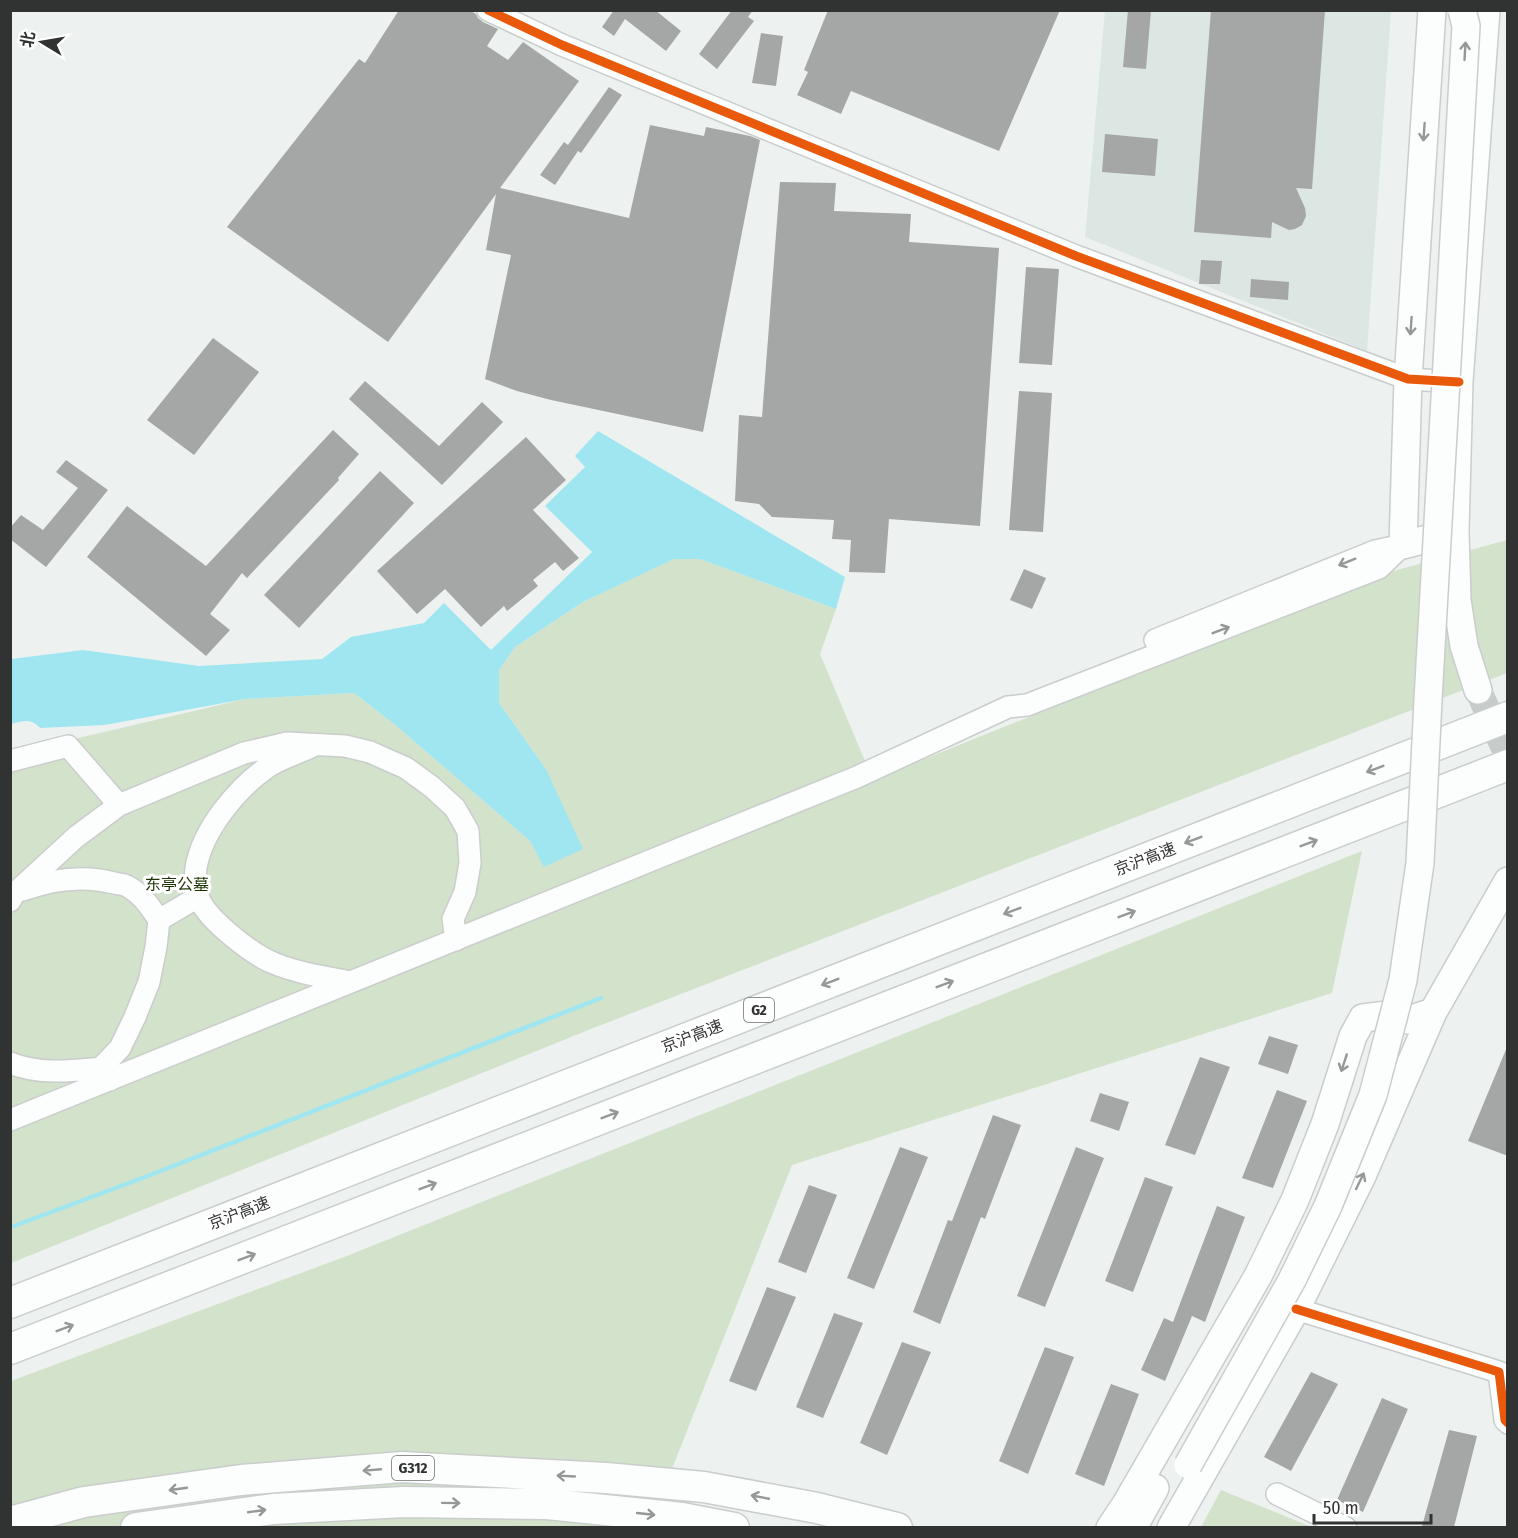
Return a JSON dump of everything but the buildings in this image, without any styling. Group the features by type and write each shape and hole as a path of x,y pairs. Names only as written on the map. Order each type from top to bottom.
{"highway":[{"name":"京沪高速","path":"10,1303 1508,717"},
{"path":"10,1349 1508,765"},
{"name":"G312","path":"10,1522 106,1498 242,1480 402,1467 606,1478 704,1487 818,1508 897,1527"},
{"name":"G312","path":"136,1527 273,1509 404,1502 547,1504 682,1518 734,1527"}],"main road":[{"path":"1432,10 1408,380 1403,545 1455,532"},
{"path":"1155,1527 1180,1461 1330,1164 1353,1098 1379,1010 1396,921 1406,822 1448,33 1453,10"},
{"path":"1133,1527 1180,1461 1292,1280 1328,1206 1373,1095 1403,980 1420,863 1466,26 1462,10"},
{"path":"1478,690 1462,635 1457,600 1455,532 1459,382 1486,10"},
{"path":"1171,1527 1296,1309 1362,1176 1433,1012 1508,881"},
{"path":"1110,1527 1126,1504 1258,1276 1294,1200 1325,1124 1353,1036 1363,1018 1387,1014 1408,1020 1433,1012"}],"street":[{"path":"488,10 562,45 1076,256 1408,380 1459,382"},
{"path":"10,1120 106,1074 351,982 856,777 1008,707 1027,705 1379,568 1403,545"},
{"path":"12,895 76,837 119,805 244,753 287,743 345,746 370,752 406,768 455,808 468,831 470,862 465,892 453,919 456,940"},
{"path":"317,744 270,765 245,786 223,812 203,842 195,870 198,897 206,912 225,930 270,962 351,982"},
{"path":"10,761 68,746 119,805"},
{"path":"12,895 42,883 66,879 100,880 127,886 145,900 159,920 149,982 135,1017 106,1074"},
{"path":"159,920 198,897"},
{"path":"10,1063 38,1071 106,1074"},
{"path":"1296,1309 1499,1372 1508,1423"},
{"path":"1277,1494 1346,1527"}],"shaded area":[{"path":"1105,11 1391,11 1367,351 1085,237"}],"green space":[{"name":"东亭公墓","path":"1507,540 1507,673 591,1029 11,1263 10,754 245,699 354,693 394,724 530,841 545,867 546,769 499,703 499,670 515,647 583,602 673,559 700,559 836,609 820,654 865,761 852,767 860,785 1386,573"},
{"path":"1362,851 1332,993 792,1165 649,1527 11,1528 11,1381 344,1257"},
{"path":"1221,1490 1312,1527 1201,1527"}],"water":[{"path":"598,431 845,577 836,609 700,559 674,559 583,602 515,647 499,670 499,703 546,769 583,849 544,867 530,841 394,724 354,693 245,699 105,725 40,728 23,721 11,724 11,659 83,650 199,666 322,659 351,637 424,623 444,603 491,650 592,552 545,506 585,467 575,456"}],"waterway":[{"path":"14,1226 153,1174 601,998"}],"tunnel":[{"path":"1478,690 1508,756"}],"cycle path":[{"path":"488,10 562,45 1076,256 1408,379 1459,382"},
{"path":"1296,1309 1499,1372 1505,1420 1508,1423"}]}
